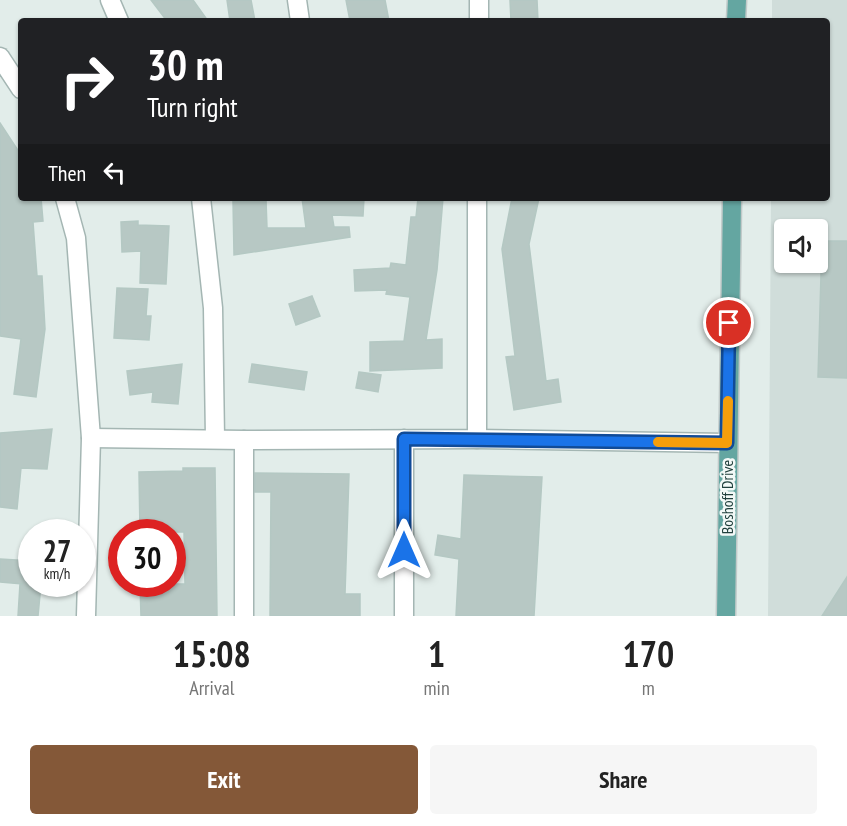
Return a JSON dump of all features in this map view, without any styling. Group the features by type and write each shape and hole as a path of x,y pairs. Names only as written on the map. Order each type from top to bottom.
{"main road":[{"path":"736,18 737,0"},
{"name":"Boshoff Drive","path":"726,616 732,201"}],"street":[{"path":"110,0 118,18"},
{"path":"297,0 300,18"},
{"path":"479,0 479,18"},
{"path":"737,0 748,0"},
{"path":"0,57 18,84"},
{"path":"66,201 76,238 91,438 86,616"},
{"path":"201,201 213,308 215,438"},
{"path":"477,201 477,439"},
{"path":"91,438 477,439 727,443"},
{"path":"404,439 404,616"},
{"path":"244,440 244,616"}],"shaded area":[{"path":"772,0 847,0 847,616 768,616 771,201 830,201 830,18 772,18"}],"building":[{"path":"151,0 193,0 206,18 165,18"},
{"path":"227,0 251,0 254,18 230,18"},
{"path":"346,0 385,0 388,18 349,18"},
{"path":"510,0 537,0 538,18 511,18"},
{"path":"0,123 18,150 18,201 41,201 43,221 33,222 37,276 42,276 45,329 36,397 14,394 21,339 0,336"},
{"path":"233,201 266,201 267,228 306,228 302,201 364,201 363,216 332,215 334,227 349,227 350,237 234,255"},
{"path":"418,201 443,201 437,270 426,340 442,339 442,368 370,371 370,342 404,341 410,297 386,294 387,290 355,291 354,270 390,268 391,263 406,265 411,217 416,217"},
{"path":"511,201 538,201 529,244 546,381 558,379 561,402 514,410 506,357 515,356 502,249"},
{"path":"138,221 138,225 169,226 166,284 140,283 141,251 122,252 121,222"},
{"path":"828,241 847,241 847,378 818,377 821,273 828,273"},
{"path":"117,288 148,289 146,316 151,316 149,340 114,338"},
{"path":"312,296 320,316 296,325 289,304"},
{"path":"182,364 178,404 152,402 153,392 130,395 127,371"},
{"path":"252,364 307,372 304,390 249,382"},
{"path":"359,372 381,375 378,392 356,388"},
{"path":"52,429 47,469 21,468 17,509 0,507 0,433"},
{"path":"183,468 215,468 217,616 141,616 140,597 186,597 186,519 140,519 139,472 183,471"},
{"path":"255,473 349,474 345,594 360,594 360,616 270,616 271,492 255,492"},
{"path":"464,475 542,477 534,616 456,616 459,559 435,555 438,535 461,539"},
{"path":"0,559 18,560 18,584 0,582"},
{"path":"847,577 847,616 822,616"},
{"path":"19,597 40,597 38,616 18,616"}],"slow traffic":[{"path":"658,442 727,443 728,401"}],"route":[{"path":"404,550 404,439 727,443 729,323"}]}
